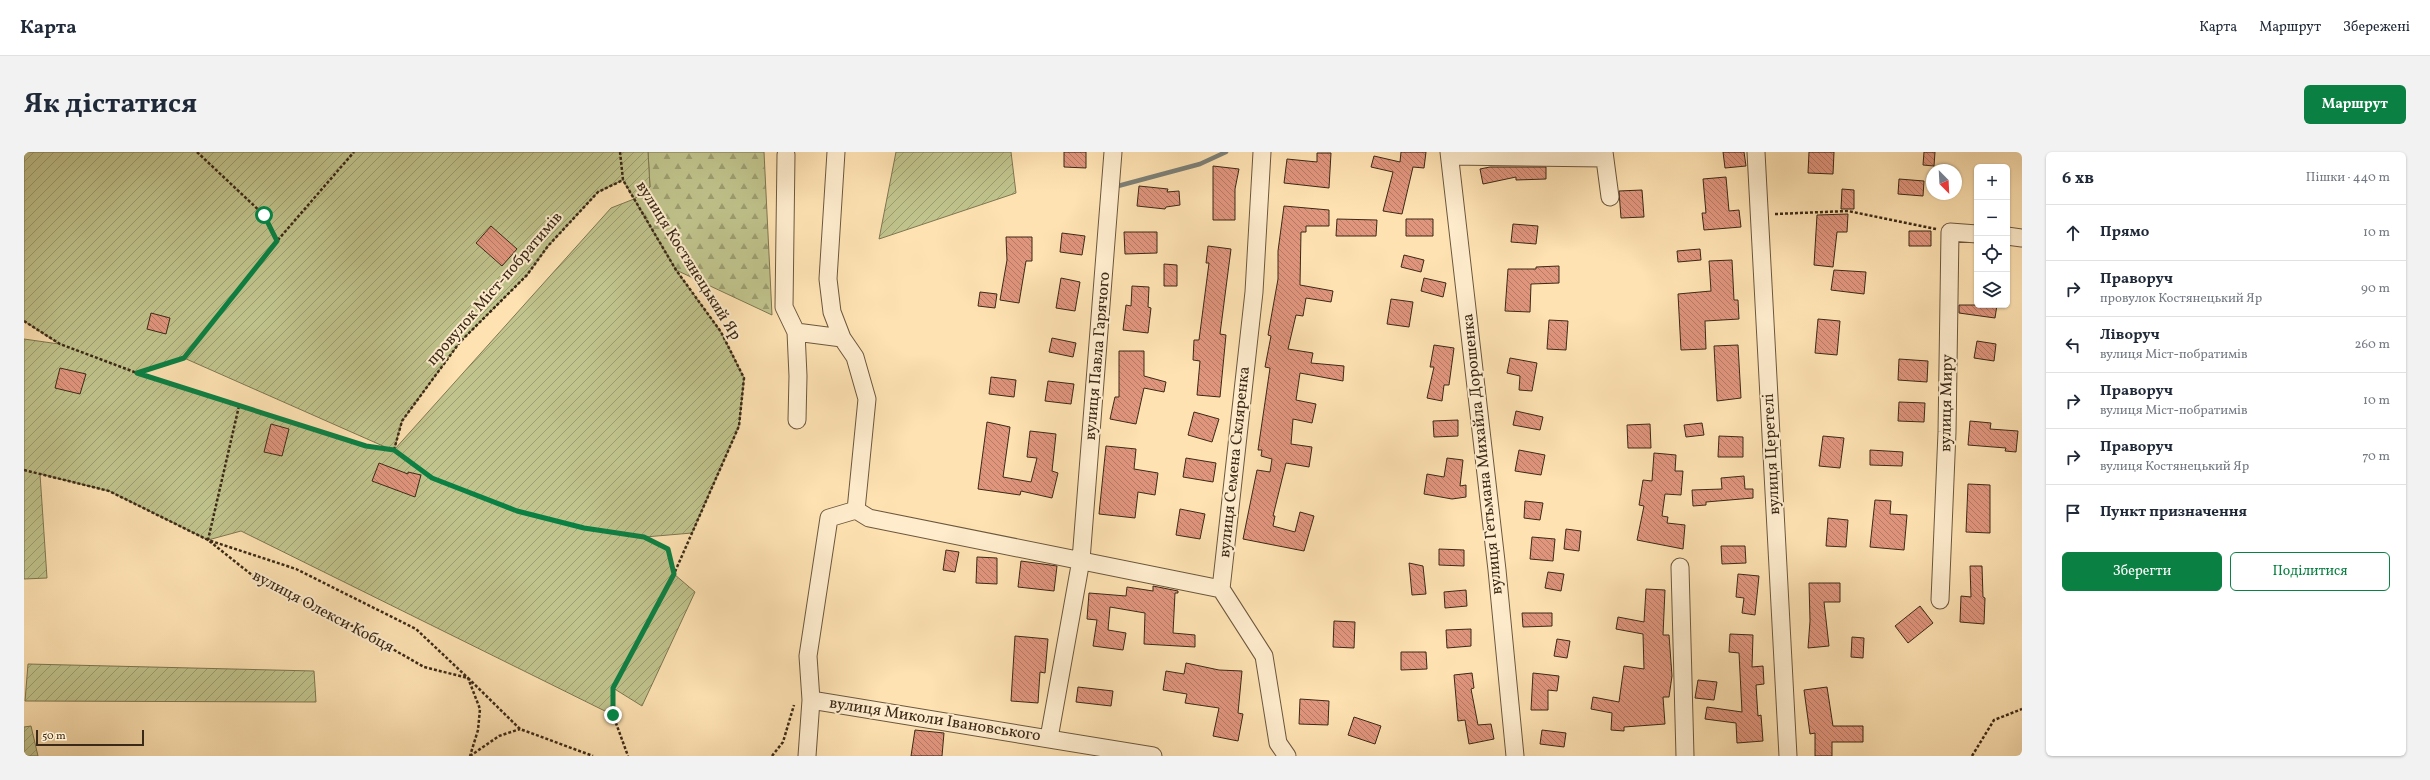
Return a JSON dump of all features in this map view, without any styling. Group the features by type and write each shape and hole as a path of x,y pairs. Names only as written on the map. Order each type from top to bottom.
{"street":[{"path":"836,152 828,279 832,312 842,338 856,358 867,399 856,510"},
{"name":"вулиця Павла Гарячого","path":"1049,738 1081,560 1110,217 1113,152"},
{"name":"вулиця Семена Скляренка","path":"1221,588 1254,292 1262,152"},
{"name":"вулиця Церетелі","path":"1756,152 1758,214 1788,756"},
{"path":"1449,154 1604,155 1610,197"},
{"name":"вулиця Гетьмана Михайла Дорошенка","path":"1449,154 1497,570 1515,756"},
{"path":"786,155 784,307 796,332 798,376 797,420"},
{"path":"1950,232 1974,234"},
{"name":"вулиця Миру","path":"1940,600 1947,432 1950,232"},
{"path":"2010,236 2022,238"},
{"path":"796,332 842,338"},
{"path":"807,756 803,700 808,656 829,518 856,510 869,518 1221,588 1264,656 1278,743 1287,756"},
{"path":"1680,568 1685,756"},
{"name":"вулиця Миколи Івановського","path":"803,700 1049,738 1153,756"}],"path":[{"path":"197,152 264,215 277,241"},
{"path":"137,373 184,358 277,241 354,152"},
{"name":"вулиця Костянецький Яр","path":"620,152 623,180 676,270 721,332 744,378 739,426 674,574 613,688 613,715 628,756"},
{"name":"провулок Міст-побратимів","path":"394,450 402,421 460,342 527,275 548,246 598,192 623,180"},
{"path":"1758,214 1848,212 1950,232"},
{"path":"24,321 60,344 137,373 366,446 394,450 432,478 517,511 584,528 644,537 668,549 674,574"},
{"path":"239,406 208,540 296,569 416,629 520,729 593,756"},
{"name":"вулиця Олекси Кобця","path":"24,470 109,491 208,540 262,583 326,612 424,667 468,678"},
{"path":"468,678 480,708 478,730 470,756"},
{"path":"772,756 783,742 803,700"},
{"path":"1972,756 1994,720 2022,709"},
{"path":"470,756 499,736 520,729"}],"green space":[{"path":"24,152 648,152 650,187 634,199 676,270 721,332 744,378 739,426 692,533 645,537 668,549 674,574 695,592 642,706 613,688 613,715 241,531 208,540 109,491 40,474 47,578 24,579 24,339 59,344 24,321","holes":["623,180 634,199 611,208 394,450 402,421 460,342 527,275 548,246 598,192","184,358 392,450 366,446 137,373"]},
{"path":"648,152 764,152 772,315 676,270 634,199 650,187"},
{"path":"896,152 1011,152 1016,193 879,239"},
{"path":"28,664 314,671 316,702 25,701"},
{"path":"31,726 38,756 24,756 24,727"}],"building":[{"path":"1064,152 1086,152 1086,168 1064,167"},
{"path":"1401,152 1426,152 1424,168 1413,167 1402,214 1383,211 1393,172 1371,167 1374,156 1400,162"},
{"path":"1723,152 1744,152 1746,166 1725,168"},
{"path":"1809,152 1834,152 1833,174 1808,173"},
{"path":"1924,152 1935,152 1934,164 1923,165"},
{"path":"1317,153 1331,153 1329,188 1284,183 1287,159 1317,162"},
{"path":"1213,166 1239,169 1235,189 1235,220 1213,220"},
{"path":"1490,167 1546,167 1546,179 1516,180 1516,177 1483,184 1480,169"},
{"path":"1726,177 1729,211 1739,210 1741,227 1704,230 1702,213 1706,213 1703,179"},
{"path":"1899,179 1924,181 1923,196 1898,194"},
{"path":"1139,186 1168,189 1167,192 1179,191 1180,205 1166,207 1165,209 1137,206"},
{"path":"1842,189 1854,190 1854,209 1841,209"},
{"path":"1642,190 1644,217 1621,218 1619,191"},
{"path":"1284,206 1329,210 1329,226 1306,226 1306,232 1301,232 1300,285 1333,291 1331,302 1306,298 1303,316 1296,315 1288,349 1313,353 1311,363 1344,366 1343,381 1300,373 1296,400 1316,404 1312,423 1293,419 1291,444 1312,447 1309,467 1286,463 1273,516 1275,516 1273,526 1295,532 1300,512 1314,516 1304,551 1243,539 1257,470 1270,472 1272,459 1261,456 1262,450 1258,450 1270,368 1265,367 1271,336 1268,335 1278,279 1278,251"},
{"path":"1848,214 1847,232 1837,232 1833,267 1814,265 1817,215"},
{"path":"1337,219 1377,220 1376,236 1336,236"},
{"path":"1406,219 1433,219 1433,236 1406,236"},
{"path":"1513,224 1538,226 1536,244 1511,242"},
{"path":"491,226 517,249 502,266 476,243"},
{"path":"1909,231 1931,231 1931,246 1909,246"},
{"path":"1124,232 1157,232 1157,253 1125,254"},
{"path":"1062,233 1085,236 1082,255 1060,252"},
{"path":"1006,237 1032,237 1032,261 1026,261 1019,303 1000,300 1007,260"},
{"path":"1208,246 1231,249 1220,334 1226,335 1220,397 1197,395 1200,361 1193,360 1194,340 1199,340 1209,263 1206,263"},
{"path":"1700,249 1701,260 1678,262 1677,251"},
{"path":"1404,255 1424,260 1421,272 1401,267"},
{"path":"1732,260 1734,300 1738,300 1739,319 1705,321 1706,349 1681,350 1678,294 1711,291 1709,261"},
{"path":"1164,264 1177,265 1177,286 1164,286"},
{"path":"1559,266 1559,283 1531,284 1530,312 1505,311 1508,269 1536,269 1536,267"},
{"path":"1834,270 1866,272 1864,294 1831,290"},
{"path":"1061,278 1080,282 1075,311 1056,308"},
{"path":"1424,278 1446,283 1443,297 1421,291"},
{"path":"1132,286 1149,287 1148,307 1151,308 1148,333 1123,330 1126,305 1131,306"},
{"path":"980,292 997,294 995,308 978,306"},
{"path":"1391,299 1413,302 1409,327 1387,324"},
{"path":"1959,305 1974,305 1974,308 1997,308 1995,318 1959,313"},
{"path":"151,313 170,318 166,334 147,329"},
{"path":"1818,319 1840,321 1837,355 1815,353"},
{"path":"1549,320 1568,321 1566,350 1547,349"},
{"path":"1052,338 1076,343 1073,357 1049,352"},
{"path":"1977,341 1996,344 1994,361 1974,358"},
{"path":"1434,345 1454,348 1449,385 1444,385 1442,401 1427,398 1434,367 1430,367"},
{"path":"1738,345 1741,398 1717,401 1714,346"},
{"path":"1119,351 1144,351 1144,376 1166,382 1164,392 1144,388 1136,424 1110,419 1115,397 1119,397"},
{"path":"1510,358 1537,363 1532,391 1519,390 1520,376 1507,373"},
{"path":"1899,359 1928,361 1927,382 1898,380"},
{"path":"60,368 86,374 80,394 55,388"},
{"path":"991,377 1016,380 1014,397 989,394"},
{"path":"1048,381 1074,384 1071,404 1045,401"},
{"path":"1899,402 1925,403 1924,422 1898,421"},
{"path":"1516,411 1543,417 1540,430 1513,425"},
{"path":"1194,412 1219,419 1212,442 1188,435"},
{"path":"1458,420 1458,436 1434,437 1433,421"},
{"path":"1970,421 1991,423 1990,429 2018,431 2016,452 2005,451 2006,448 1968,445"},
{"path":"987,422 1010,427 1003,477 1031,482 1037,458 1027,457 1030,431 1056,434 1052,471 1058,473 1052,498 1021,491 1020,495 978,489"},
{"path":"1702,423 1704,435 1686,437 1684,425"},
{"path":"271,424 289,429 282,456 264,452"},
{"path":"1650,424 1651,448 1628,448 1627,425"},
{"path":"1719,436 1743,437 1743,457 1718,457"},
{"path":"1823,436 1844,438 1840,468 1819,466"},
{"path":"1106,446 1136,449 1134,469 1158,473 1155,495 1138,492 1135,518 1099,514"},
{"path":"1519,450 1545,455 1541,475 1515,471"},
{"path":"1870,450 1903,452 1902,466 1870,465"},
{"path":"1654,453 1676,455 1675,471 1683,471 1681,495 1665,494 1662,516 1668,517 1667,523 1685,525 1683,549 1637,540 1644,506 1639,505 1643,480 1652,481"},
{"path":"1186,458 1216,463 1213,482 1183,477"},
{"path":"1447,458 1463,460 1460,486 1466,485 1466,497 1452,499 1424,494 1427,474 1444,477"},
{"path":"379,463 408,474 408,472 421,475 415,497 372,481"},
{"path":"1744,476 1745,489 1753,489 1753,498 1706,502 1706,505 1693,506 1692,490 1722,489 1721,478"},
{"path":"1968,484 1990,485 1990,533 1966,532"},
{"path":"1875,500 1891,501 1890,514 1907,515 1904,550 1870,547"},
{"path":"1525,501 1543,503 1540,520 1524,518"},
{"path":"1180,509 1205,514 1200,539 1176,535"},
{"path":"1828,518 1848,520 1846,547 1826,546"},
{"path":"1566,529 1581,531 1579,551 1564,549"},
{"path":"1532,537 1555,539 1553,561 1530,559"},
{"path":"1721,546 1745,546 1746,563 1722,564"},
{"path":"1439,549 1464,550 1464,566 1439,565"},
{"path":"946,550 959,552 955,572 943,570"},
{"path":"977,557 997,558 997,584 976,583"},
{"path":"1021,561 1057,566 1054,591 1018,587"},
{"path":"1409,563 1423,566 1426,594 1412,595"},
{"path":"1970,566 1982,566 1983,597 1985,598 1984,624 1960,622 1961,596 1971,597"},
{"path":"1548,572 1564,574 1561,591 1545,588"},
{"path":"1738,574 1759,576 1755,615 1742,613 1744,598 1736,597"},
{"path":"1809,583 1840,583 1840,602 1824,602 1829,646 1808,648 1810,621"},
{"path":"1153,586 1178,591 1178,593 1175,593 1173,633 1195,635 1195,647 1144,644 1145,613 1110,607 1108,630 1126,633 1123,650 1093,646 1097,620 1087,619 1089,593 1126,596 1127,587 1153,591"},
{"path":"1646,589 1665,590 1663,635 1669,635 1672,676 1669,697 1663,697 1665,724 1624,727 1624,731 1611,730 1612,713 1591,709 1593,697 1619,702 1624,666 1644,669 1643,634 1616,629 1618,617 1644,622"},
{"path":"1466,590 1467,606 1445,608 1444,592"},
{"path":"1920,606 1933,623 1908,643 1895,626"},
{"path":"1522,613 1552,613 1552,626 1523,627"},
{"path":"1334,621 1355,622 1354,648 1333,647"},
{"path":"1471,629 1471,646 1447,648 1446,630"},
{"path":"1730,634 1753,635 1752,667 1763,666 1764,684 1756,685 1758,716 1761,715 1763,741 1737,743 1736,723 1705,719 1707,707 1742,712 1739,653 1729,652"},
{"path":"1015,636 1048,639 1045,673 1040,672 1038,703 1011,701"},
{"path":"1852,637 1864,638 1863,658 1851,657"},
{"path":"1557,639 1570,641 1567,658 1554,656"},
{"path":"1401,652 1426,652 1427,669 1401,670"},
{"path":"1186,663 1219,670 1242,671 1238,713 1243,714 1238,741 1213,736 1219,708 1185,703 1187,694 1163,690 1166,671 1184,674"},
{"path":"1472,673 1474,688 1471,689 1478,725 1491,724 1494,739 1469,744 1465,720 1458,721 1454,675"},
{"path":"1533,673 1559,676 1557,691 1548,690 1548,710 1531,710"},
{"path":"1698,680 1717,682 1714,700 1695,698"},
{"path":"1078,687 1113,691 1111,706 1076,702"},
{"path":"1827,687 1833,726 1863,726 1863,742 1832,742 1832,756 1815,756 1815,733 1810,734 1804,690"},
{"path":"1300,699 1329,701 1328,725 1299,724"},
{"path":"1354,717 1381,726 1375,744 1348,735"},
{"path":"915,730 944,733 942,756 911,756"},
{"path":"1542,730 1566,733 1564,747 1540,744"}],"waterway":[{"path":"1118,186 1200,164 1226,152"}],"route":[{"path":"264,215 277,241 184,358 137,373 366,446 394,450 432,478 517,511 584,528 644,537 668,549 674,574 613,688 613,715"}]}
